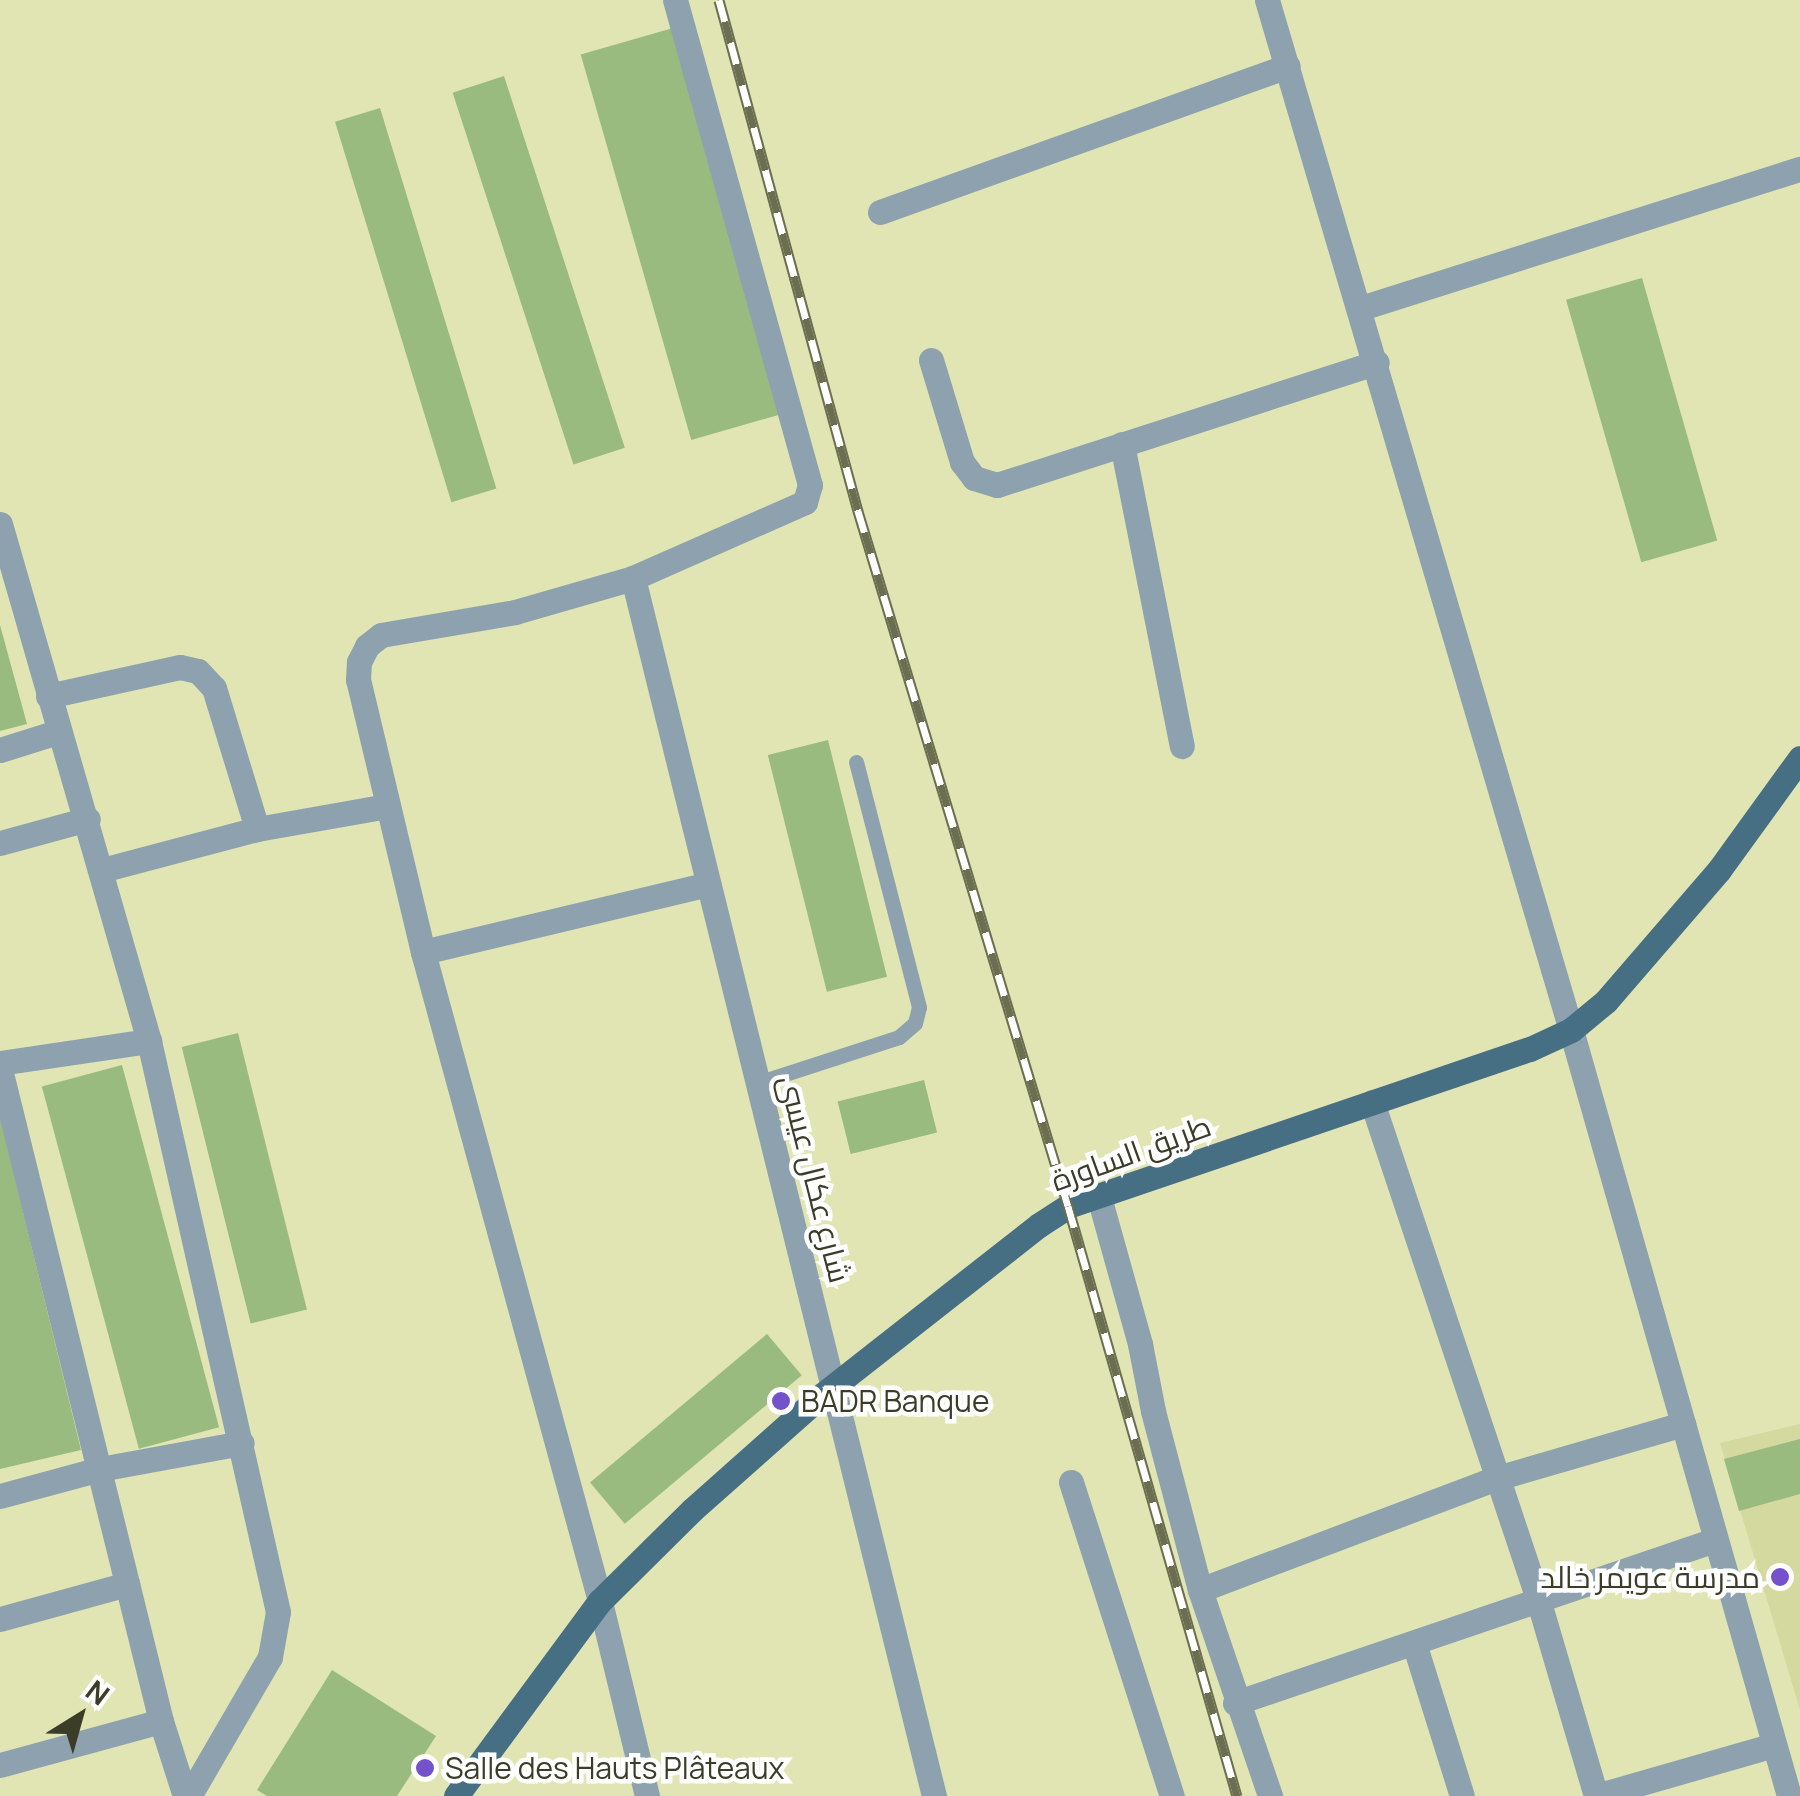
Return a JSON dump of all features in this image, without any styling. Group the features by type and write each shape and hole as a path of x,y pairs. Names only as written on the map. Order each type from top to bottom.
{"main road":[{"name":"طريق الساورة","path":"456,1796 600,1601 692,1510 835,1386 1039,1225 1068,1206 1530,1050 1571,1030 1606,1000 1719,870 1800,758"}],"street":[{"path":"647,1796 600,1601 423,952 358,680 359,662 367,646 381,634 515,612 633,578 805,502 810,484 675,0"},
{"path":"1268,0 1571,1030 1789,1796"},
{"path":"880,212 1288,66"},
{"path":"1361,308 1800,169"},
{"path":"931,360 962,462 974,478 997,485 1377,362"},
{"path":"1122,444 1182,746"},
{"path":"0,524 149,1041 278,1612 270,1656 187,1796"},
{"name":"شارع عكال عيسى","path":"633,578 934,1796"},
{"path":"48,696 180,667 198,671 214,688 258,829"},
{"path":"0,750 57,732"},
{"path":"102,870 258,829 388,806"},
{"path":"0,843 88,820"},
{"path":"423,952 708,884"},
{"path":"149,1041 0,1066 161,1721 187,1796"},
{"path":"1372,1102 1538,1599 1596,1796 1774,1744"},
{"path":"1098,1197 1140,1344 1152,1412 1200,1590 1270,1796"},
{"path":"1200,1590 1497,1478 1684,1424"},
{"path":"0,1496 100,1469 242,1442"},
{"path":"1071,1482 1172,1796"},
{"path":"1236,1702 1715,1540"},
{"path":"0,1619 127,1584"},
{"path":"1414,1643 1462,1796"},
{"path":"0,1765 161,1721"}],"lane":[{"path":"757,1083 899,1037 915,1023 919,1007 856,762"}],"shaded area":[{"name":"مدرسة عويمر خالد","path":"1800,1424 1800,1710 1720,1443"}],"building":[{"path":"673,28 784,413 691,440 581,54"},
{"path":"504,76 625,448 573,465 453,93"},
{"path":"380,108 496,489 451,502 335,122"},
{"path":"1642,278 1717,540 1641,562 1566,300"},
{"path":"0,625 27,724 0,731"},
{"path":"828,740 887,977 827,992 768,755"},
{"path":"238,1033 307,1310 251,1324 182,1047"},
{"path":"122,1065 219,1427 139,1449 42,1086"},
{"path":"924,1080 937,1132 851,1154 838,1102"},
{"path":"0,1117 81,1450 0,1469"},
{"path":"767,1334 802,1375 625,1524 590,1482"},
{"path":"1800,1439 1800,1494 1739,1511 1724,1459"},
{"path":"332,1670 436,1736 397,1796 267,1796 257,1790"}],"railway":[{"path":"719,0 858,511 1068,1206 1237,1796"}],"place":[{"name":"BADR Banque","path":"781,1401"},
{"name":"مدرسة عويمر خالد","path":"1780,1577"},
{"name":"Salle des Hauts Plâteaux","path":"425,1768"}]}
